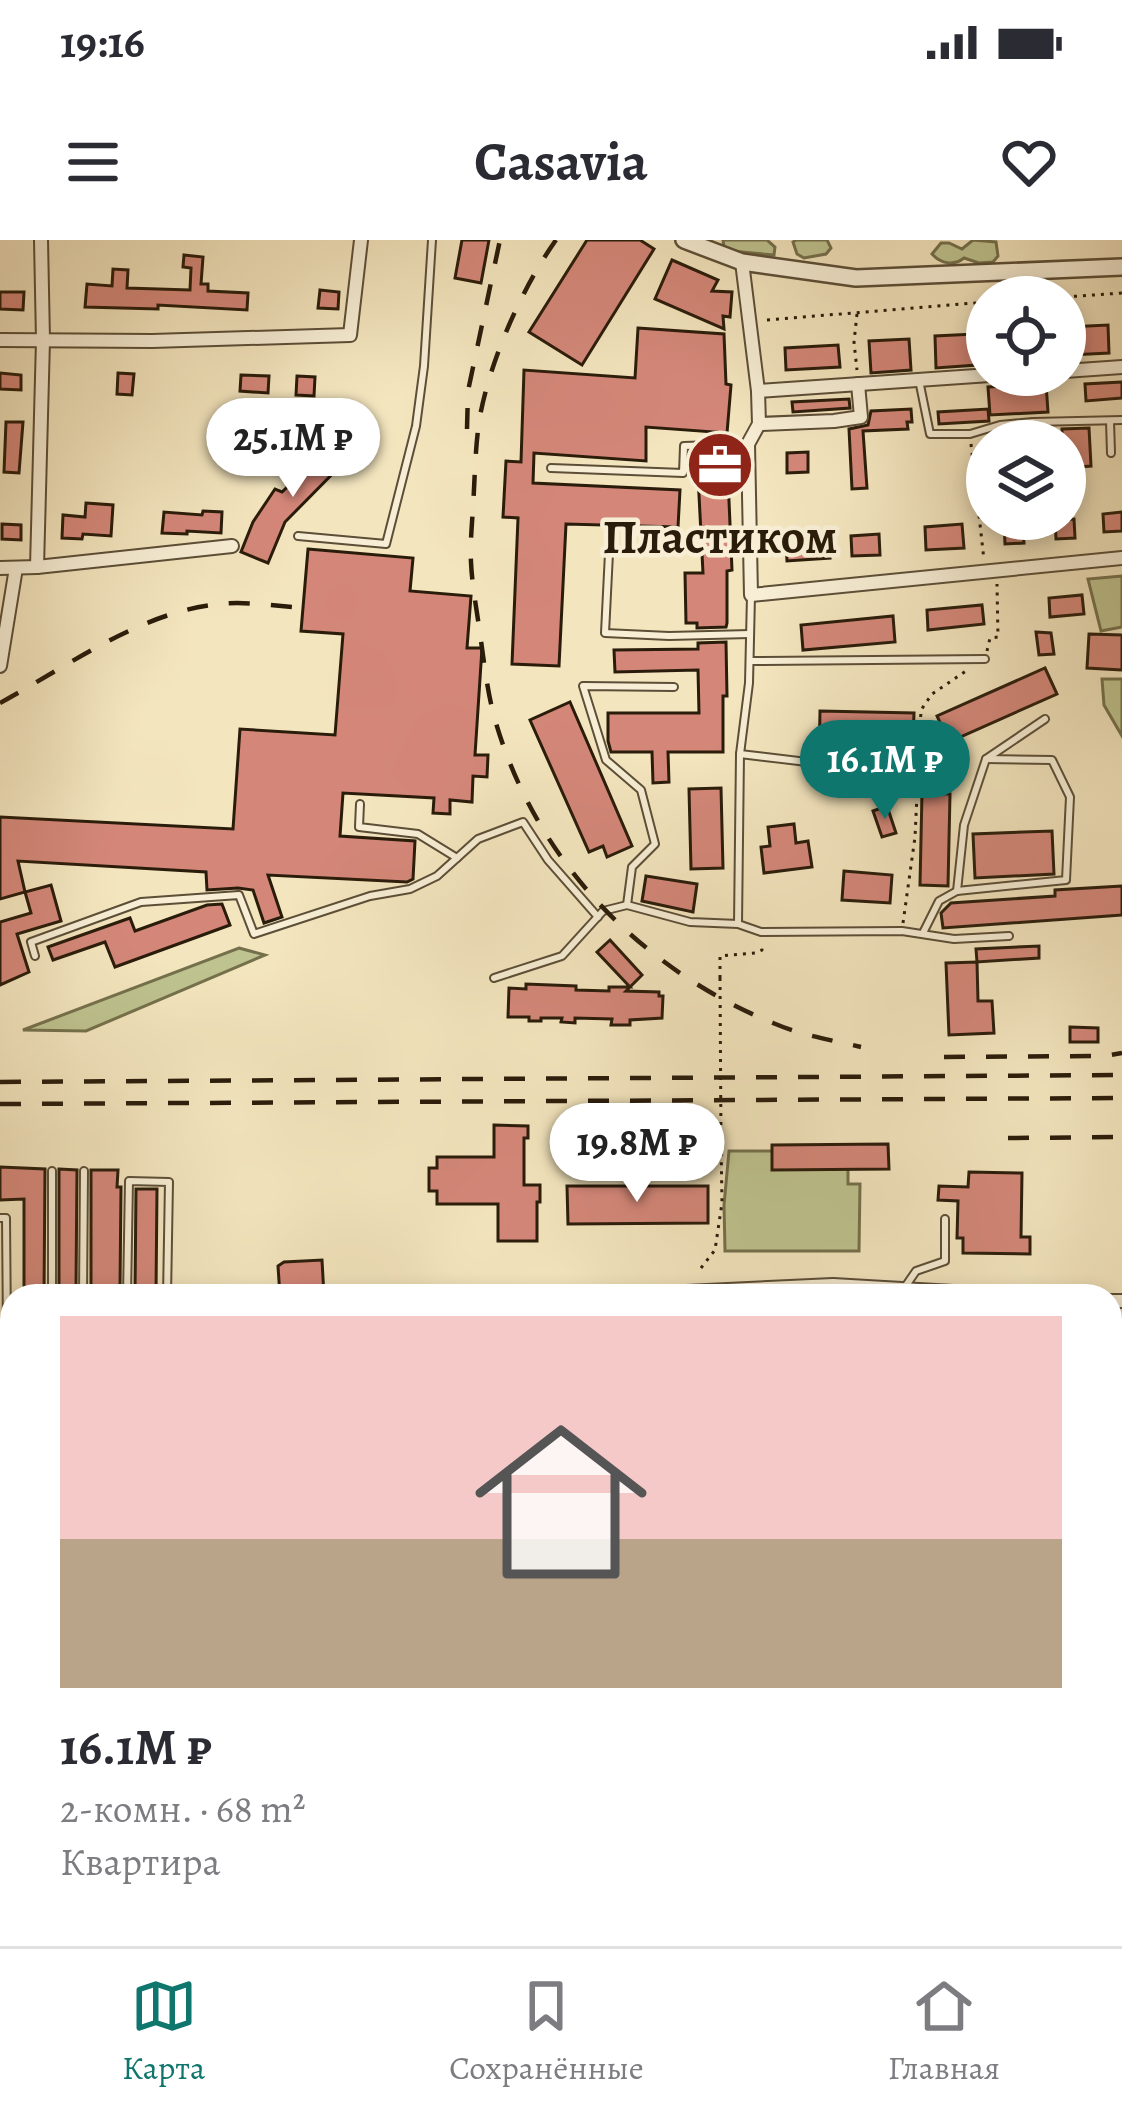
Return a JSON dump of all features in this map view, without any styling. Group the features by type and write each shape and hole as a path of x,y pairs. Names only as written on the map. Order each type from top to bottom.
{"street":[{"path":"37,567 44,340 41,240"},
{"path":"0,340 350,335 361,240"},
{"path":"684,240 742,262 856,278 1122,267"},
{"path":"742,262 759,424 748,444 751,595 1122,558"},
{"path":"1086,369 1122,367"},
{"path":"758,391 966,376"},
{"path":"759,424 861,417 858,384"},
{"path":"0,568 232,547"},
{"path":"0,666 16,568"}],"lane":[{"path":"298,536 386,544 418,406 432,240"},
{"path":"919,379 929,434 966,434"},
{"path":"1086,421 1122,419"},
{"path":"1110,421 1111,453"},
{"path":"551,468 683,472 684,446 748,444"},
{"path":"609,553 605,633 750,634"},
{"path":"738,924 740,754 750,662 751,595"},
{"path":"750,662 985,659"},
{"path":"627,905 632,867 655,844 641,790 606,760 583,686 674,687"},
{"path":"957,891 964,825 986,759 1045,719"},
{"path":"740,754 807,762 824,788 878,792"},
{"path":"923,933 939,901 957,891 1066,880 1070,797 1052,760 986,759"},
{"path":"360,804 359,827 418,834 457,857"},
{"path":"35,956 32,942 141,902 239,895 254,934 370,896 410,889 436,876 478,839 523,822 548,860 598,917"},
{"path":"494,977 562,956 603,911 627,905 690,922 738,924 761,932 902,931 954,939 1009,936"},
{"path":"52,1171 52,1284"},
{"path":"83,1284 84,1171"},
{"path":"127,1284 129,1181 169,1182 167,1284"},
{"path":"0,1218 6,1218 6,1284"},
{"path":"907,1284 916,1271 944,1261 945,1219"}],"path":[{"path":"1086,295 1122,293"},
{"path":"767,320 966,303"},
{"path":"857,311 858,384"},
{"path":"902,931 915,837 921,710 932,694 985,659 990,638 998,637 986,540"},
{"path":"701,1268 716,1250 722,1194 720,956 762,950 761,932"}],"green space":[{"path":"723,240 767,240 775,247 774,255 731,251"},
{"path":"796,240 827,240 831,248 826,254 804,258 797,254"},
{"path":"973,240 996,242 998,256 993,262 964,258 948,263 932,254 941,243 962,249"},
{"path":"1122,576 1122,627 1101,631 1088,579"},
{"path":"1102,679 1122,679 1122,736 1104,705"},
{"path":"239,948 265,955 86,1031 23,1030"},
{"path":"729,1151 772,1151 848,1169 848,1184 860,1184 859,1251 725,1251"}],"building":[{"path":"462,240 489,240 481,283 455,278"},
{"path":"587,240 640,240 654,249 582,365 529,332"},
{"path":"184,255 203,257 201,284 208,284 208,291 248,293 247,310 85,307 87,284 112,286 113,269 128,270 127,288 190,290 191,268 183,267"},
{"path":"672,260 718,280 712,291 732,292 730,317 723,316 724,329 655,299"},
{"path":"320,290 339,292 338,309 318,308"},
{"path":"0,292 24,292 23,310 0,309"},
{"path":"1108,325 1109,353 1086,354 1086,326"},
{"path":"638,328 724,334 726,384 731,385 727,433 646,427 646,461 534,453 533,483 680,490 678,527 566,524 559,666 512,664 518,518 503,517 506,461 521,462 524,370 635,378"},
{"path":"966,334 966,366 936,368 935,336"},
{"path":"909,339 911,370 871,373 869,341"},
{"path":"838,345 840,367 786,370 785,348"},
{"path":"0,373 21,375 21,390 0,389"},
{"path":"118,373 134,374 132,395 117,394"},
{"path":"241,375 269,376 268,393 240,391"},
{"path":"297,376 315,377 314,396 296,395"},
{"path":"1122,382 1122,398 1086,401 1086,384"},
{"path":"989,396 1047,396 1048,412 990,415"},
{"path":"849,399 850,408 793,412 792,402"},
{"path":"911,409 908,429 863,431 867,488 852,489 849,429 868,425 871,411"},
{"path":"988,409 989,420 939,424 938,412"},
{"path":"6,422 23,422 19,473 4,472"},
{"path":"1086,428 1091,466 1086,466"},
{"path":"342,434 357,449 285,522 268,563 241,552 253,522 275,489 282,492"},
{"path":"808,452 808,472 787,473 787,453"},
{"path":"727,455 732,570 727,571 727,623 726,627 697,628 697,623 686,623 685,573 703,573 697,456"},
{"path":"86,503 113,505 111,536 62,538 63,515 85,517"},
{"path":"203,511 222,512 221,533 162,533 164,512 202,515"},
{"path":"1122,512 1122,531 1104,532 1103,514"},
{"path":"2,524 21,525 21,540 2,539"},
{"path":"962,524 964,548 926,550 925,527"},
{"path":"879,534 880,555 852,556 851,536"},
{"path":"828,539 830,558 787,561 786,542"},
{"path":"308,549 413,558 410,591 471,596 467,648 482,648 475,755 488,755 487,777 473,776 472,802 450,800 450,814 433,813 434,798 343,793 340,836 415,841 413,879 268,875 282,917 264,923 253,890 207,890 206,872 18,861 25,892 0,899 0,817 233,829 240,729 335,735 343,634 301,631"},
{"path":"1082,595 1084,614 1050,617 1049,598"},
{"path":"982,605 984,624 928,630 927,610"},
{"path":"893,616 895,642 803,650 801,625"},
{"path":"1036,632 1051,633 1054,654 1039,655"},
{"path":"1089,634 1122,635 1122,670 1087,668"},
{"path":"726,642 723,752 668,752 669,782 653,783 652,752 611,752 608,713 699,713 698,670 615,672 614,650 698,649 698,643"},
{"path":"1045,668 1057,694 949,742 937,716"},
{"path":"570,702 632,846 607,857 603,846 589,852 530,720"},
{"path":"820,711 914,713 912,769 887,768 887,779 845,778 845,767 819,766"},
{"path":"721,788 723,868 691,869 689,789"},
{"path":"922,793 950,794 948,886 920,885"},
{"path":"887,806 896,833 882,837 873,811"},
{"path":"794,824 796,843 808,841 812,867 764,873 761,847 770,846 768,827"},
{"path":"1052,831 1054,874 975,878 973,834"},
{"path":"844,871 892,875 890,903 842,900"},
{"path":"646,876 697,884 693,912 642,901"},
{"path":"51,885 61,921 17,934 29,972 0,985 0,922 31,913 25,892"},
{"path":"1122,886 1122,915 943,928 941,913 951,903"},
{"path":"222,904 230,925 115,967 105,942 53,960 48,947 130,918 135,931"},
{"path":"610,940 642,975 630,987 597,952"},
{"path":"1039,946 1039,958 977,962 976,949"},
{"path":"977,962 978,1001 992,1001 994,1033 949,1035 946,963"},
{"path":"526,984 609,991 609,987 630,987 626,991 659,992 662,1018 611,1025 612,1019 575,1018 575,1023 561,1022 562,1018 529,1021 529,1017 508,1017 509,988 526,989"},
{"path":"1070,1027 1098,1028 1098,1042 1070,1042"},
{"path":"494,1125 528,1126 524,1185 540,1185 537,1241 498,1241 498,1204 437,1204 437,1191 429,1191 429,1168 437,1168 437,1157 494,1157"},
{"path":"888,1144 889,1169 772,1170 772,1145"},
{"path":"0,1167 45,1169 44,1284 24,1284 24,1199 0,1200"},
{"path":"59,1169 77,1170 76,1284 59,1284"},
{"path":"91,1170 118,1170 120,1284 91,1284"},
{"path":"969,1172 1022,1173 1021,1237 1030,1237 1030,1254 963,1253 963,1238 957,1238 958,1201 938,1200 939,1186 968,1187"},
{"path":"567,1186 708,1186 708,1223 568,1224"},
{"path":"136,1189 157,1189 156,1284 135,1284"},
{"path":"322,1260 323,1284 279,1284 278,1266"}],"railway":[{"path":"467,429 468,391 500,240"},
{"path":"556,240 531,280 500,347 485,394 476,450 472,580 489,696 512,767 564,861 636,939 724,1000 784,1027 861,1047"},
{"path":"0,703 105,643 161,618 229,603 303,608"},
{"path":"944,1057 1122,1053"},
{"path":"0,1082 1122,1075"},
{"path":"0,1104 1122,1098"},
{"path":"1008,1138 1122,1137"}],"place":[{"name":"Пластиком","path":"720,465"}]}
